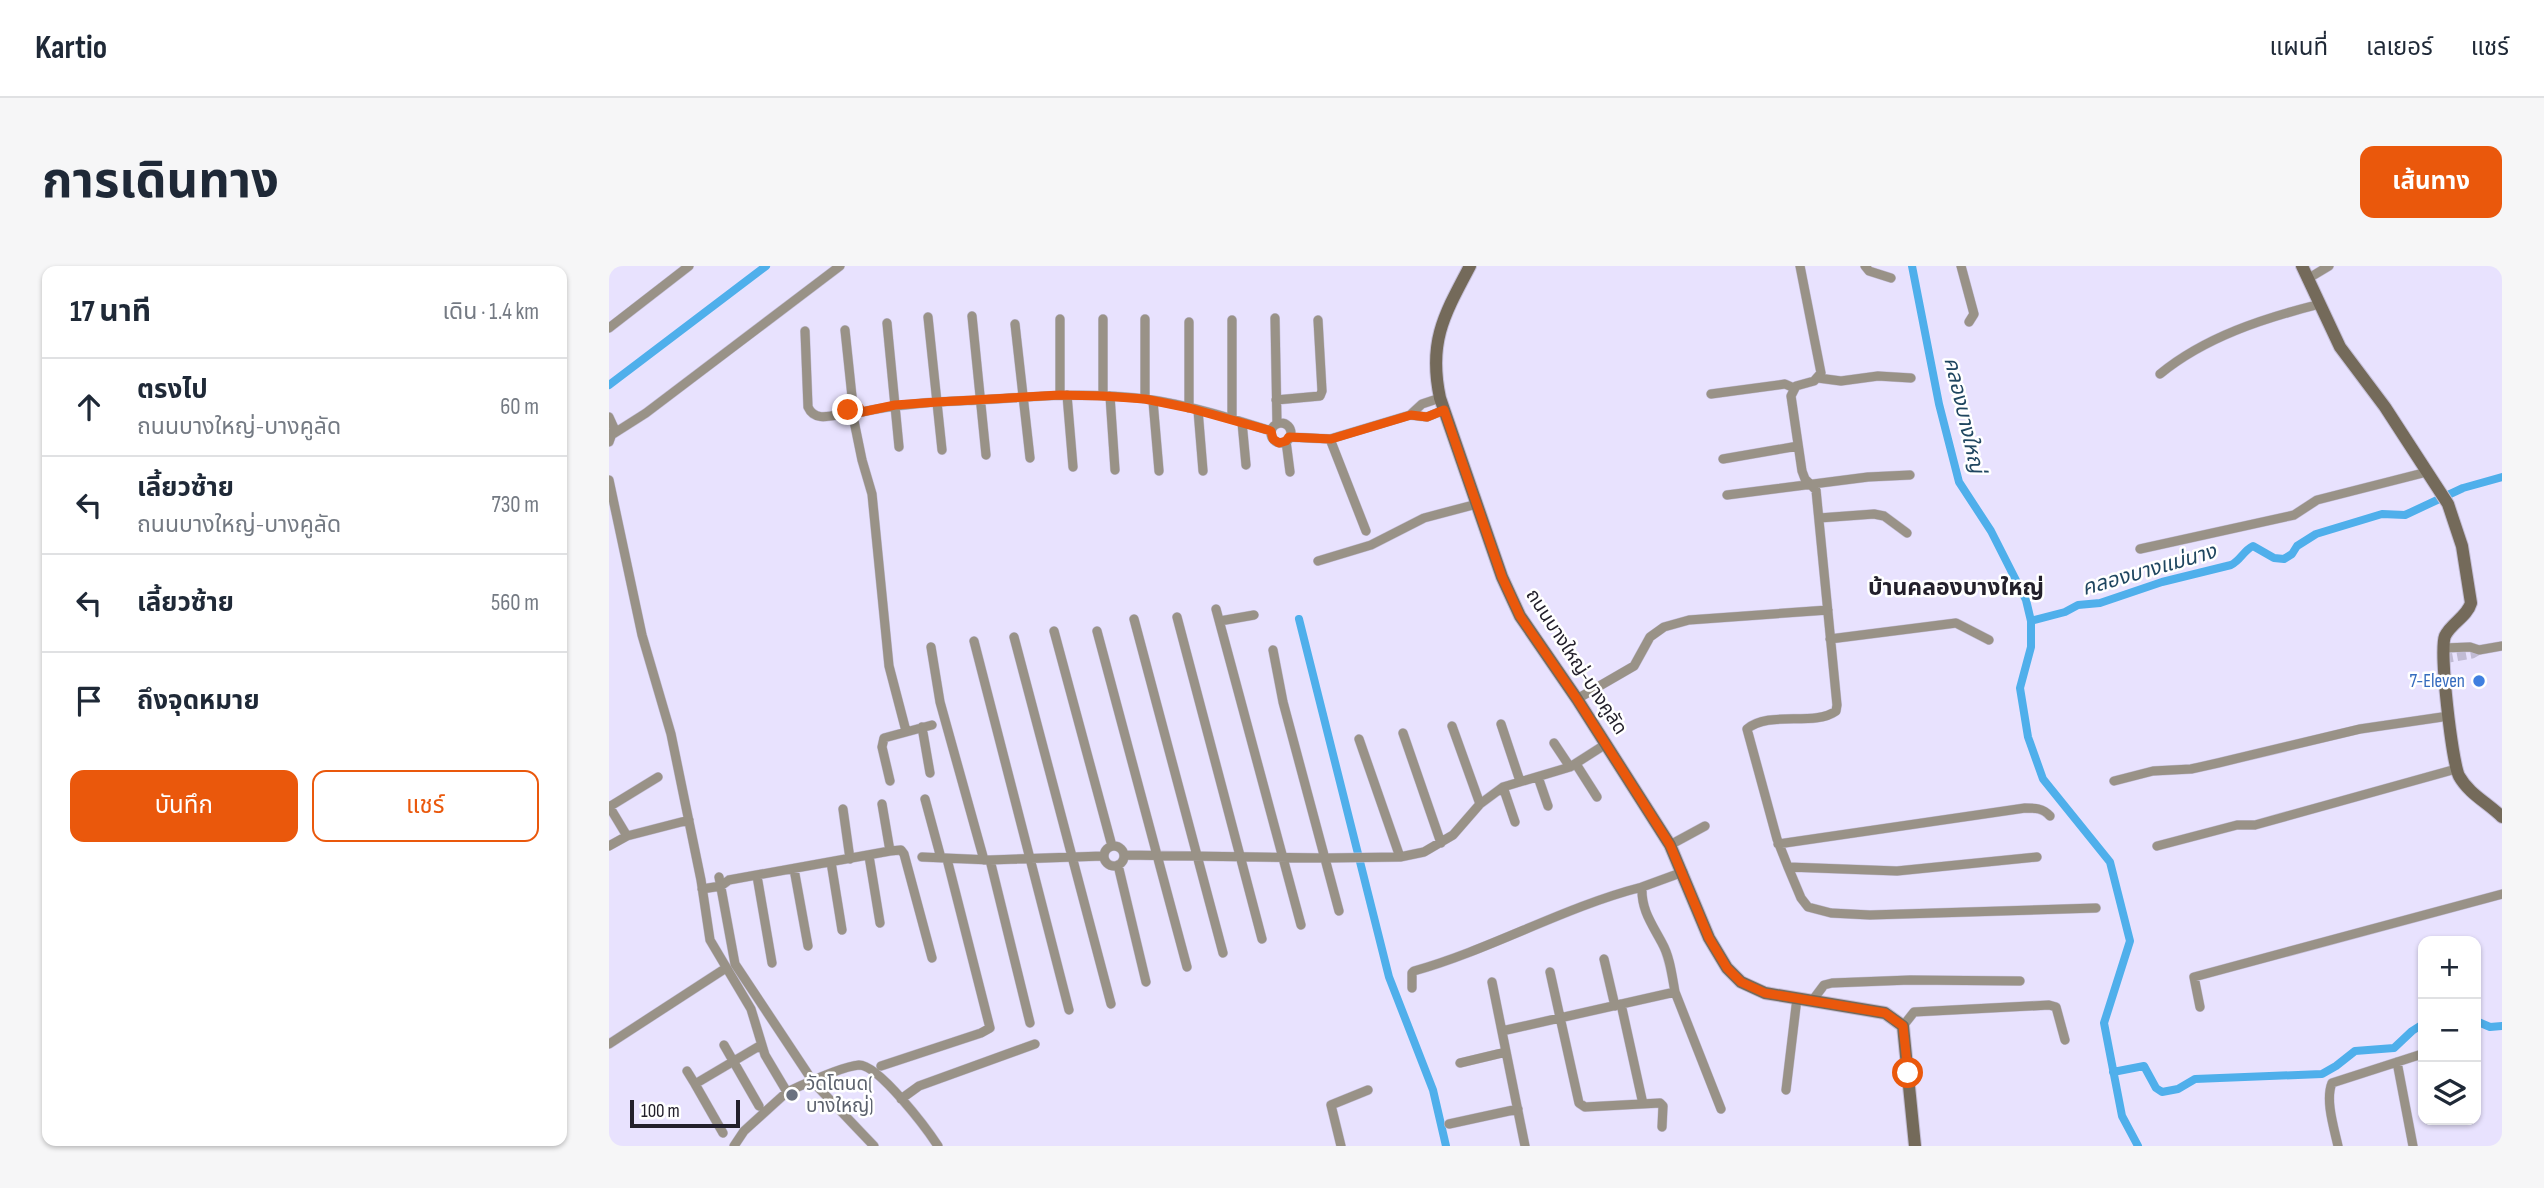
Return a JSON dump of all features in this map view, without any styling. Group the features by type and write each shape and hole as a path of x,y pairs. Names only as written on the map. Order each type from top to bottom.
{"street":[{"path":"609,328 689,266"},
{"path":"611,438 840,266"},
{"name":"ถนนบางใหญ่-บางคูลัด","path":"1470,266 1451,302 1436,341 1435,377 1502,577 1520,616 1577,699 1670,845 1709,938 1727,968 1747,985 1765,993 1885,1013 1903,1026"},
{"path":"1800,266 1821,369 1818,378"},
{"path":"1865,266 1869,271 1891,278"},
{"path":"1961,266 1974,314 1969,322"},
{"path":"2329,266 2305,269 2340,347 2385,407 2439,489 2448,504 2462,546 2471,603 2467,613 2447,634 2444,648 2456,769 2464,784 2502,817"},
{"path":"2159,373 2198,346 2320,304"},
{"path":"972,316 986,455"},
{"path":"928,317 942,450"},
{"path":"1103,318 1107,396 1115,470"},
{"path":"1275,318 1275,441 1331,439 1411,415 1427,417 1442,404"},
{"path":"1060,319 1063,395 1073,467"},
{"path":"1145,319 1149,400 1159,471"},
{"path":"1231,320 1232,419"},
{"path":"1276,400 1320,396 1322,391 1318,320"},
{"path":"1189,322 1193,409 1203,471"},
{"path":"887,323 899,447"},
{"path":"1016,324 1030,458"},
{"path":"845,330 849,418 854,421 872,494 889,666 906,731"},
{"path":"805,331 808,407 811,413 818,417 859,407 862,418 854,421"},
{"path":"1711,394 1785,384 1794,388 1818,378 1841,381 1878,376 1911,378"},
{"path":"1794,388 1791,396 1802,471 1805,479 1816,490 1837,705 1836,711 1828,716 1787,719 1753,725 1747,729 1778,844 1801,898 1808,907 1832,913 1870,915 2096,908"},
{"path":"862,412 895,405 1023,396 1107,396 1149,400 1274,428 1282,424 1289,428 1290,472"},
{"path":"610,418 611,438"},
{"path":"1242,422 1246,465"},
{"path":"1331,439 1366,531"},
{"path":"1723,459 1798,446"},
{"path":"2140,549 2294,515 2317,500 2427,472"},
{"path":"1727,495 1868,477 1910,475"},
{"path":"609,480 642,635 671,734 710,940 751,1009 761,1045 787,1092"},
{"path":"1318,561 1371,545 1424,518 1477,504"},
{"path":"1819,518 1874,514 1884,516 1907,533"},
{"path":"1216,609 1301,925"},
{"path":"1577,699 1634,666 1650,637 1664,627 1689,620 1828,610"},
{"path":"1220,621 1254,615"},
{"path":"1177,617 1262,939"},
{"path":"1134,619 1223,953"},
{"path":"1831,639 1956,623 1989,640"},
{"path":"1054,631 1112,846"},
{"path":"1097,631 1187,967"},
{"path":"1014,637 1111,1004"},
{"path":"974,641 1069,1010"},
{"path":"2444,648 2470,647 2479,650 2502,646"},
{"path":"931,647 940,702 987,860 1030,1023"},
{"path":"1273,650 1283,702 1339,911"},
{"path":"2114,781 2153,771 2218,764 2360,729 2449,716"},
{"path":"890,781 882,741 887,736 932,724"},
{"path":"1501,724 1520,781"},
{"path":"1452,726 1480,804"},
{"path":"922,727 930,773"},
{"path":"1403,733 1441,843"},
{"path":"1359,739 1400,857"},
{"path":"1555,743 1597,797"},
{"path":"1124,856 1240,855 1326,858 1400,857 1424,852 1441,843 1465,823 1480,804 1503,787 1573,766 1606,744"},
{"path":"2157,846 2237,825 2255,825 2456,769"},
{"path":"627,836 609,807 658,777"},
{"path":"1538,777 1548,806"},
{"path":"1503,787 1515,822"},
{"path":"881,1066 990,1028 925,799"},
{"path":"882,804 890,851"},
{"path":"1778,844 2025,808 2037,808 2050,816"},
{"path":"842,809 850,859"},
{"path":"609,846 627,836 689,820"},
{"path":"1670,845 1705,826"},
{"path":"1103,856 1106,849 1112,846 1121,848 1124,856"},
{"path":"701,884 901,850 932,958"},
{"path":"869,856 880,923"},
{"path":"922,857 987,860 1103,856"},
{"path":"1103,856 1110,866 1118,865"},
{"path":"1124,856 1118,865 1146,982"},
{"path":"1788,867 1897,871 2037,857"},
{"path":"831,862 842,930"},
{"path":"794,869 808,946"},
{"path":"1412,988 1414,971 1611,895 1683,872"},
{"path":"757,876 772,963"},
{"path":"723,881 735,964 811,1078 874,1146"},
{"path":"1642,887 1641,900 1666,952 1675,992 1721,1109"},
{"path":"2200,1007 2194,977 2502,894"},
{"path":"1604,959 1643,1104"},
{"path":"609,1044 726,968"},
{"path":"1550,972 1581,1105 1662,1104 1662,1127"},
{"path":"1812,1001 1824,985 1832,983 1910,980 2021,981"},
{"path":"1492,982 1525,1146"},
{"path":"1502,1031 1675,992"},
{"path":"1786,1090 1797,998"},
{"path":"1915,1146 1903,1026 1914,1012 2049,1005 2056,1007 2059,1013 2065,1040"},
{"path":"901,1100 919,1086 1035,1044"},
{"path":"724,1045 759,1106"},
{"path":"695,1084 761,1045"},
{"path":"1460,1063 1506,1052"},
{"path":"2338,1146 2331,1106 2332,1083 2418,1055"},
{"path":"2397,1062 2413,1146"},
{"path":"734,1146 744,1130 787,1092 811,1078 864,1066 875,1072 901,1100 938,1146"},
{"path":"687,1071 723,1133"},
{"path":"1341,1146 1331,1105 1369,1090"},
{"path":"1449,1124 1518,1108"}],"waterway":[{"path":"609,385 766,266"},
{"name":"คลองบางใหญ่","path":"1912,266 1939,404 1959,482 1991,531 2026,600 2031,621 2031,647 2020,688 2028,737 2043,779 2110,862 2130,941 2104,1023 2122,1116 2138,1146"},
{"name":"คลองบางแม่นาง","path":"2031,621 2065,612 2078,605 2100,603 2162,582 2231,565 2253,546 2274,558 2284,559 2292,554 2297,546 2316,534 2382,514 2405,515 2463,488 2502,477"},
{"path":"1299,619 1389,977 1433,1090 1446,1146"},
{"path":"2481,1023 2490,1027 2502,1026"},
{"path":"2113,1072 2144,1066 2156,1088 2162,1092 2178,1089 2195,1079 2322,1074 2355,1051 2394,1048 2418,1027"}],"tunnel":[{"path":"2444,659 2472,654 2479,650"}],"place":[{"name":"7-Eleven","path":"2479,681"},
{"name":"วัดโตนด( บางใหญ่)","path":"792,1095"}],"district":[{"name":"บ้านคลองบางใหญ่","path":"1956,588"}],"route":[{"path":"848,410 853,406 859,407 862,412 895,405 1023,396 1145,399 1198,410 1271,431 1275,441 1283,443 1289,437 1331,439 1411,415 1427,417 1444,410 1502,577 1520,616 1648,807 1670,845 1709,938 1727,968 1741,982 1765,993 1885,1013 1892,1017 1903,1026 1908,1073"}]}
